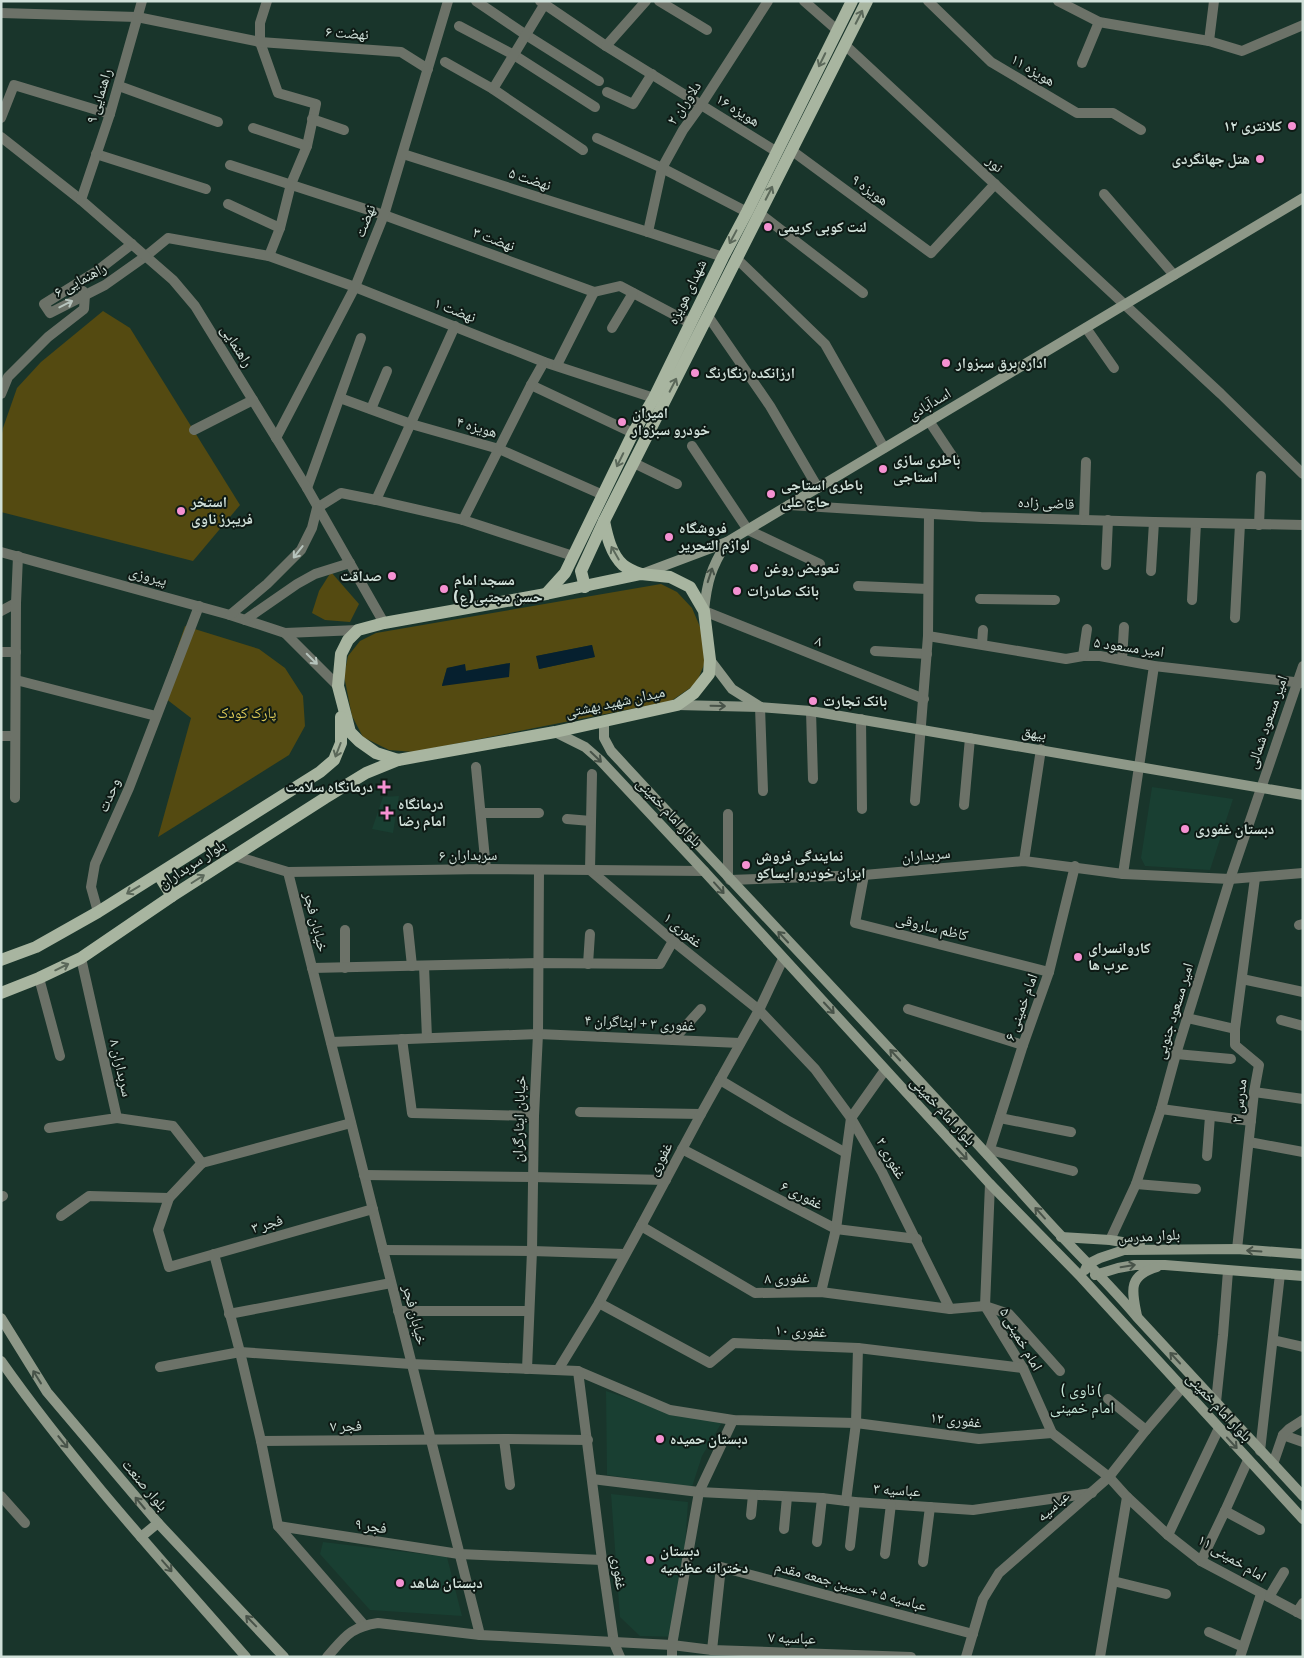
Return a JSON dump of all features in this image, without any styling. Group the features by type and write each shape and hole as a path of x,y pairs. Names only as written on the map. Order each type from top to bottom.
{"main road":[{"name":"شهدای هویزه","path":"581,571 604,521 736,258 777,152 852,1"},
{"name":"شهدای هویزه","path":"546,594 565,573 633,433 654,398 722,257 753,212 791,150 867,1"},
{"name":"اسدآبادی","path":"641,574 726,542 748,530 1303,198"},
{"path":"604,521 609,542 620,562 624,567 641,574"},
{"path":"704,611 709,579 714,564 726,542"},
{"path":"565,573 581,571 585,587"},
{"name":"میدان شهید بهشتی","path":"641,574 670,577 690,587 704,611 710,660 709,674 694,693 677,705 555,732 398,760 376,753 350,732 338,686 341,654 348,640 358,630 384,623 585,587 641,574"},
{"path":"710,660 732,690 760,707"},
{"name":"بلوار سربداران","path":"1,960 36,947 98,912 320,772 334,760 341,743 342,702"},
{"name":"بیهق","path":"677,705 760,707 811,711 921,728 1303,795"},
{"name":"بلوار امام خمینی","path":"604,721 604,738 611,751 989,1153 1061,1237 1098,1275 1114,1288 1137,1317 1303,1496"},
{"name":"بلوار امام خمینی","path":"555,732 585,747 654,818 990,1184 1081,1277 1303,1519"},
{"name":"بلوار سربداران","path":"1,993 81,958 172,896 366,773 398,760"},
{"path":"654,818 665,810"},
{"path":"159,875 172,896"},
{"path":"942,1131 956,1120"},
{"path":"1061,1237 1110,1240 1168,1249"},
{"name":"بلوار مدرس","path":"1088,1264 1124,1250 1237,1249 1303,1254"},
{"path":"1081,1277 1088,1264"},
{"name":"بلوار مدرس","path":"1081,1277 1098,1275 1134,1265 1165,1265 1303,1276"},
{"path":"1126,1326 1137,1317 1133,1292 1134,1281 1148,1270 1165,1265"},
{"name":"بلوار صنعت","path":"1,1318 46,1392 158,1523 284,1657"},
{"path":"1,1361 30,1403 141,1538 246,1657"},
{"path":"141,1538 158,1523"}],"street":[{"name":"راهنمایی ۹","path":"81,200 119,86 142,1"},
{"path":"267,1 260,23 260,42 278,93 316,104 307,146 292,184 280,228 269,256"},
{"name":"نهضت","path":"276,438 355,287 384,215 448,1"},
{"path":"476,1 600,82"},
{"path":"606,46 646,1"},
{"path":"659,1 707,30"},
{"name":"دلاوران ۲","path":"648,232 662,168 683,130 768,1"},
{"path":"804,1 837,30"},
{"name":"هویزه ۱۱","path":"928,1 991,62 1077,113 1113,112 1141,130"},
{"path":"1058,1 1099,22 1209,41 1242,51 1303,25"},
{"path":"1209,41 1214,1"},
{"path":"493,89 526,35 542,3"},
{"name":"هویزه ۱۶","path":"542,3 606,46 777,152"},
{"name":"نهضت ۶","path":"1,13 137,17 260,42 401,52 428,69"},
{"path":"1082,63 1099,22"},
{"path":"458,26 514,55 596,107"},
{"name":"نور","path":"845,45 1221,394 1303,474"},
{"path":"445,62 493,89 583,150"},
{"path":"608,92 633,104 652,74"},
{"path":"1,118 14,85 110,114"},
{"path":"119,86 218,122"},
{"path":"312,119 344,130"},
{"path":"253,128 307,146"},
{"name":"راهنمایی","path":"1,137 81,200 146,256 173,280 195,306 307,488 384,623"},
{"path":"597,138 753,212 863,293"},
{"name":"هویزه ۹","path":"791,150 931,254 995,184"},
{"path":"96,154 206,189"},
{"name":"نهضت ۵","path":"403,154 722,257"},
{"name":"نهضت ۳","path":"230,165 384,215 594,292"},
{"path":"1104,194 1174,275"},
{"path":"228,204 280,228"},
{"name":"راهنمایی ۶","path":"132,244 98,271 44,304 50,313 105,285 168,238 269,256"},
{"name":"نهضت ۱","path":"269,256 355,287 544,362 654,398"},
{"path":"736,258 825,344 884,448"},
{"path":"1,394 4,376 48,337 84,309 85,295 79,283"},
{"path":"557,365 594,292 620,286 690,324"},
{"path":"612,328 633,293"},
{"path":"708,316 770,406 818,488"},
{"path":"376,500 455,326"},
{"path":"1086,328 1114,368"},
{"path":"307,488 361,338"},
{"path":"463,520 544,362"},
{"path":"371,409 387,370"},
{"path":"531,385 633,433"},
{"name":"هویزه ۴","path":"340,398 411,424 499,448 603,496"},
{"path":"194,430 253,400"},
{"path":"929,421 955,460"},
{"path":"692,446 748,530 820,564"},
{"path":"1084,520 1086,462"},
{"path":"634,463 677,484"},
{"path":"1259,525 1260,476"},
{"path":"230,615 267,584 301,550 312,528 317,508 341,493 463,520 573,556"},
{"name":"قاضی زاده","path":"789,505 981,517 1303,525"},
{"path":"916,801 928,636 929,514"},
{"path":"1106,565 1108,520"},
{"path":"1151,571 1154,522"},
{"path":"1192,600 1196,523"},
{"path":"1234,618 1240,524"},
{"name":"پیروزی","path":"1,552 230,615 285,633"},
{"path":"15,798 18,556"},
{"path":"245,620 315,574 350,563"},
{"path":"858,586 928,589"},
{"path":"980,599 1055,600"},
{"path":"1,611 16,603"},
{"name":"وحدت","path":"98,912 91,887 95,864 129,788 198,606"},
{"name":"۸","path":"704,611 924,699"},
{"path":"1122,660 1124,627"},
{"path":"1083,656 1087,628"},
{"path":"285,633 358,630"},
{"path":"982,644 983,630"},
{"path":"285,633 338,686"},
{"name":"امیر مسعود ۵","path":"928,636 1066,659 1100,656 1154,666 1300,683"},
{"path":"874,651 927,654"},
{"path":"1,652 16,652"},
{"path":"1123,874 1154,666"},
{"name":"امیر مسعود شمالی","path":"1261,787 1300,683 1303,666"},
{"path":"16,680 156,716"},
{"path":"760,707 763,790"},
{"path":"811,711 813,779"},
{"path":"861,719 862,809"},
{"path":"1,736 15,736"},
{"path":"964,805 970,738"},
{"path":"1024,861 1041,749"},
{"path":"476,768 486,869"},
{"path":"590,870 592,774"},
{"name":"امیر مسعود جنوبی","path":"1110,1240 1136,1184 1161,1109 1230,879 1261,787"},
{"path":"480,813 539,813"},
{"path":"728,814 729,878"},
{"path":"567,819 591,821"},
{"name":"سربداران ۶","path":"235,856 288,872 486,869 704,871"},
{"name":"سربداران","path":"729,878 864,875 1024,861 1075,866 1123,874 1230,879 1303,873"},
{"name":"امام خمینی ۶","path":"989,1153 1023,1045 1050,972 1075,866"},
{"name":"خیابان ایثارگران","path":"527,1369 538,1034 539,870"},
{"name":"غفوری ۱","path":"590,870 673,941 759,1010"},
{"name":"خیابان فجر","path":"288,872 480,1635"},
{"name":"کاظم ساروقی","path":"864,875 855,923 1050,972"},
{"name":"مدرس ۲","path":"1237,1249 1254,1092 1259,1065 1235,1045 1235,1029 1255,878"},
{"path":"408,928 412,966"},
{"path":"345,930 345,968"},
{"path":"588,964 590,934"},
{"path":"312,968 538,963 660,964 673,941"},
{"name":"سربداران ۸","path":"49,1128 117,1118 81,958"},
{"name":"غفوری","path":"558,1370 599,1303 759,1010 783,959"},
{"path":"424,966 427,1038"},
{"path":"38,978 60,1056"},
{"path":"1242,979 1303,992"},
{"path":"673,1040 701,1009"},
{"path":"908,1009 1023,1045"},
{"name":"غفوری ۲","path":"759,1010 814,1069 851,1118 917,1239 950,1310"},
{"path":"1187,1018 1235,1029"},
{"path":"1281,1020 1303,1026"},
{"name":"غفوری ۳ + ایثاگران ۴","path":"331,1042 538,1034 740,1043"},
{"path":"402,1039 412,1113 534,1116"},
{"path":"1176,1054 1231,1060"},
{"path":"821,1292 836,1229 851,1118 885,1070"},
{"path":"720,1080 846,1153"},
{"path":"1254,1092 1303,1100"},
{"path":"1161,1109 1251,1121"},
{"path":"580,1112 701,1114"},
{"path":"1207,1156 1210,1116"},
{"path":"117,1118 173,1126 202,1162"},
{"path":"1000,1118 1071,1132"},
{"path":"61,1216 89,1196 169,1198 202,1162 350,1124"},
{"path":"1249,1142 1303,1152"},
{"name":"غفوری ۶","path":"682,1149 836,1229 917,1239"},
{"path":"989,1153 1073,1171"},
{"path":"364,1175 532,1176 666,1180"},
{"name":"امام خمینی ۵","path":"990,1184 985,1306 1023,1368 1052,1433 1109,1476"},
{"path":"1136,1184 1196,1189"},
{"name":"فجر ۳","path":"169,1198 158,1230 168,1267 373,1209"},
{"name":"غفوری ۸","path":"641,1226 755,1293 821,1292 950,1310"},
{"path":"383,1250 625,1254"},
{"path":"214,1254 261,1441 278,1526 364,1625"},
{"path":"1216,1402 1228,1271"},
{"path":"1260,1451 1280,1274"},
{"path":"229,1314 391,1283"},
{"name":"غفوری ۱۰","path":"599,1303 710,1363 734,1343 858,1348 1023,1368"},
{"path":"950,1310 985,1306 1008,1314 1060,1370"},
{"path":"398,1311 530,1311"},
{"path":"1273,1340 1303,1348"},
{"path":"850,1546 850,1501 856,1423 858,1348"},
{"path":"160,1367 240,1352 411,1364 578,1371 670,1410 733,1420 699,1492 672,1645 672,1657"},
{"name":"غفوری","path":"578,1371 614,1642 620,1657"},
{"name":"عباسیه","path":"966,1657 982,1599 999,1573 1109,1476 1182,1388"},
{"path":"1108,1399 1146,1430"},
{"name":"غفوری ۱۲","path":"733,1420 856,1423 979,1439 1052,1433"},
{"path":"1272,1464 1283,1435 1303,1420"},
{"path":"1168,1535 1219,1428"},
{"path":"1283,1435 1303,1442"},
{"path":"504,1439 510,1485"},
{"name":"فجر ۷","path":"261,1441 588,1440"},
{"path":"1200,1561 1248,1460"},
{"name":"امام خمینی ۱۱","path":"1109,1476 1127,1497 1168,1535 1200,1561 1265,1595 1301,1610"},
{"name":"عباسیه ۳","path":"592,1479 699,1492 822,1498 973,1510 1092,1492"},
{"path":"751,1515 753,1495"},
{"path":"1,1496 25,1524"},
{"path":"784,1529 787,1497"},
{"path":"1100,1657 1127,1497"},
{"path":"817,1542 822,1498"},
{"path":"885,1554 891,1504"},
{"path":"923,1562 930,1507"},
{"path":"1225,1511 1260,1530"},
{"name":"فجر ۹","path":"278,1526 459,1554 602,1560"},
{"name":"عباسیه ۵ + حسین جمعه مقدم","path":"712,1650 721,1567 973,1634"},
{"path":"1210,1632 1241,1652 1265,1595 1284,1572"},
{"path":"1113,1581 1166,1594"},
{"path":"327,1657 350,1632 364,1625 378,1623 480,1635 614,1642"},
{"name":"عباسیه ۷","path":"614,1642 672,1645 712,1650 911,1657"}],"shaded area":[{"name":"دبستان غفوری","path":"1152,787 1233,799 1210,870 1145,866 1141,858"},
{"name":"درمانگاه امام رضا","path":"399,796 393,833 372,829 383,797"},
{"name":"دبستان حمیده","path":"606,1391 674,1414 722,1422 702,1456 692,1487 607,1475"},
{"name":"دبستان دخترانه عظیمیه","path":"611,1494 688,1502 679,1637 640,1636 620,1617"},
{"name":"دبستان شاهد","path":"323,1542 447,1557 462,1616 370,1610 320,1554"}],"green space":[{"path":"103,311 130,328 240,505 193,561 1,512 1,439 17,388 41,362"},
{"path":"331,572 359,604 350,622 325,620 312,613 319,591"},
{"path":"661,584 677,592 692,608 703,634 706,660 696,684 671,701 414,752 389,750 363,737 352,716 344,676 348,656 360,641 376,633","holes":["592,645 594,657 539,669 537,656","509,663 442,686 447,668 465,665 465,671"]},
{"name":"پارک کودک","path":"185,626 259,649 285,668 303,696 305,726 289,755 158,837 191,718 161,695"}],"water":[{"path":"592,645 595,657 539,669 536,656"},
{"path":"510,663 509,677 442,686 447,668 465,664 466,671"}],"place":[{"name":"کلانتری ۱۲","path":"1292,126"},
{"name":"هتل جهانگردی","path":"1260,159"},
{"name":"لنت کوبی کریمی","path":"768,227"},
{"name":"اداره برق سبزوار","path":"946,363"},
{"name":"ارزانکده رنگارنگ","path":"695,373"},
{"name":"امیران خودرو سبزوار","path":"622,422"},
{"name":"باطری سازی استاجی","path":"883,469"},
{"name":"باطری استاجی حاج علی","path":"771,494"},
{"name":"استخر فریبرز ناوی","path":"181,511"},
{"name":"فروشگاه لوازم التحریر","path":"669,537"},
{"name":"تعویض روغن","path":"754,568"},
{"name":"صداقت","path":"392,576"},
{"name":"مسجد امام حسن مجتبی(ع)","path":"444,589"},
{"name":"بانک صادرات","path":"737,591"},
{"name":"بانک تجارت","path":"813,701"},
{"name":"درمانگاه سلامت","path":"384,787"},
{"name":"درمانگاه امام رضا","path":"387,813"},
{"name":"دبستان غفوری","path":"1185,829"},
{"name":"نمایندگی فروش ایران خودرو ایساکو","path":"746,865"},
{"name":"کاروانسرای عرب ها","path":"1078,957"},
{"name":"دبستان حمیده","path":"660,1439"},
{"name":"دبستان دخترانه عظیمیه","path":"650,1560"},
{"name":"دبستان شاهد","path":"400,1583"}],"district":[{"name":"( ناوی ( امام خمینی","path":"1082,1398"}]}
